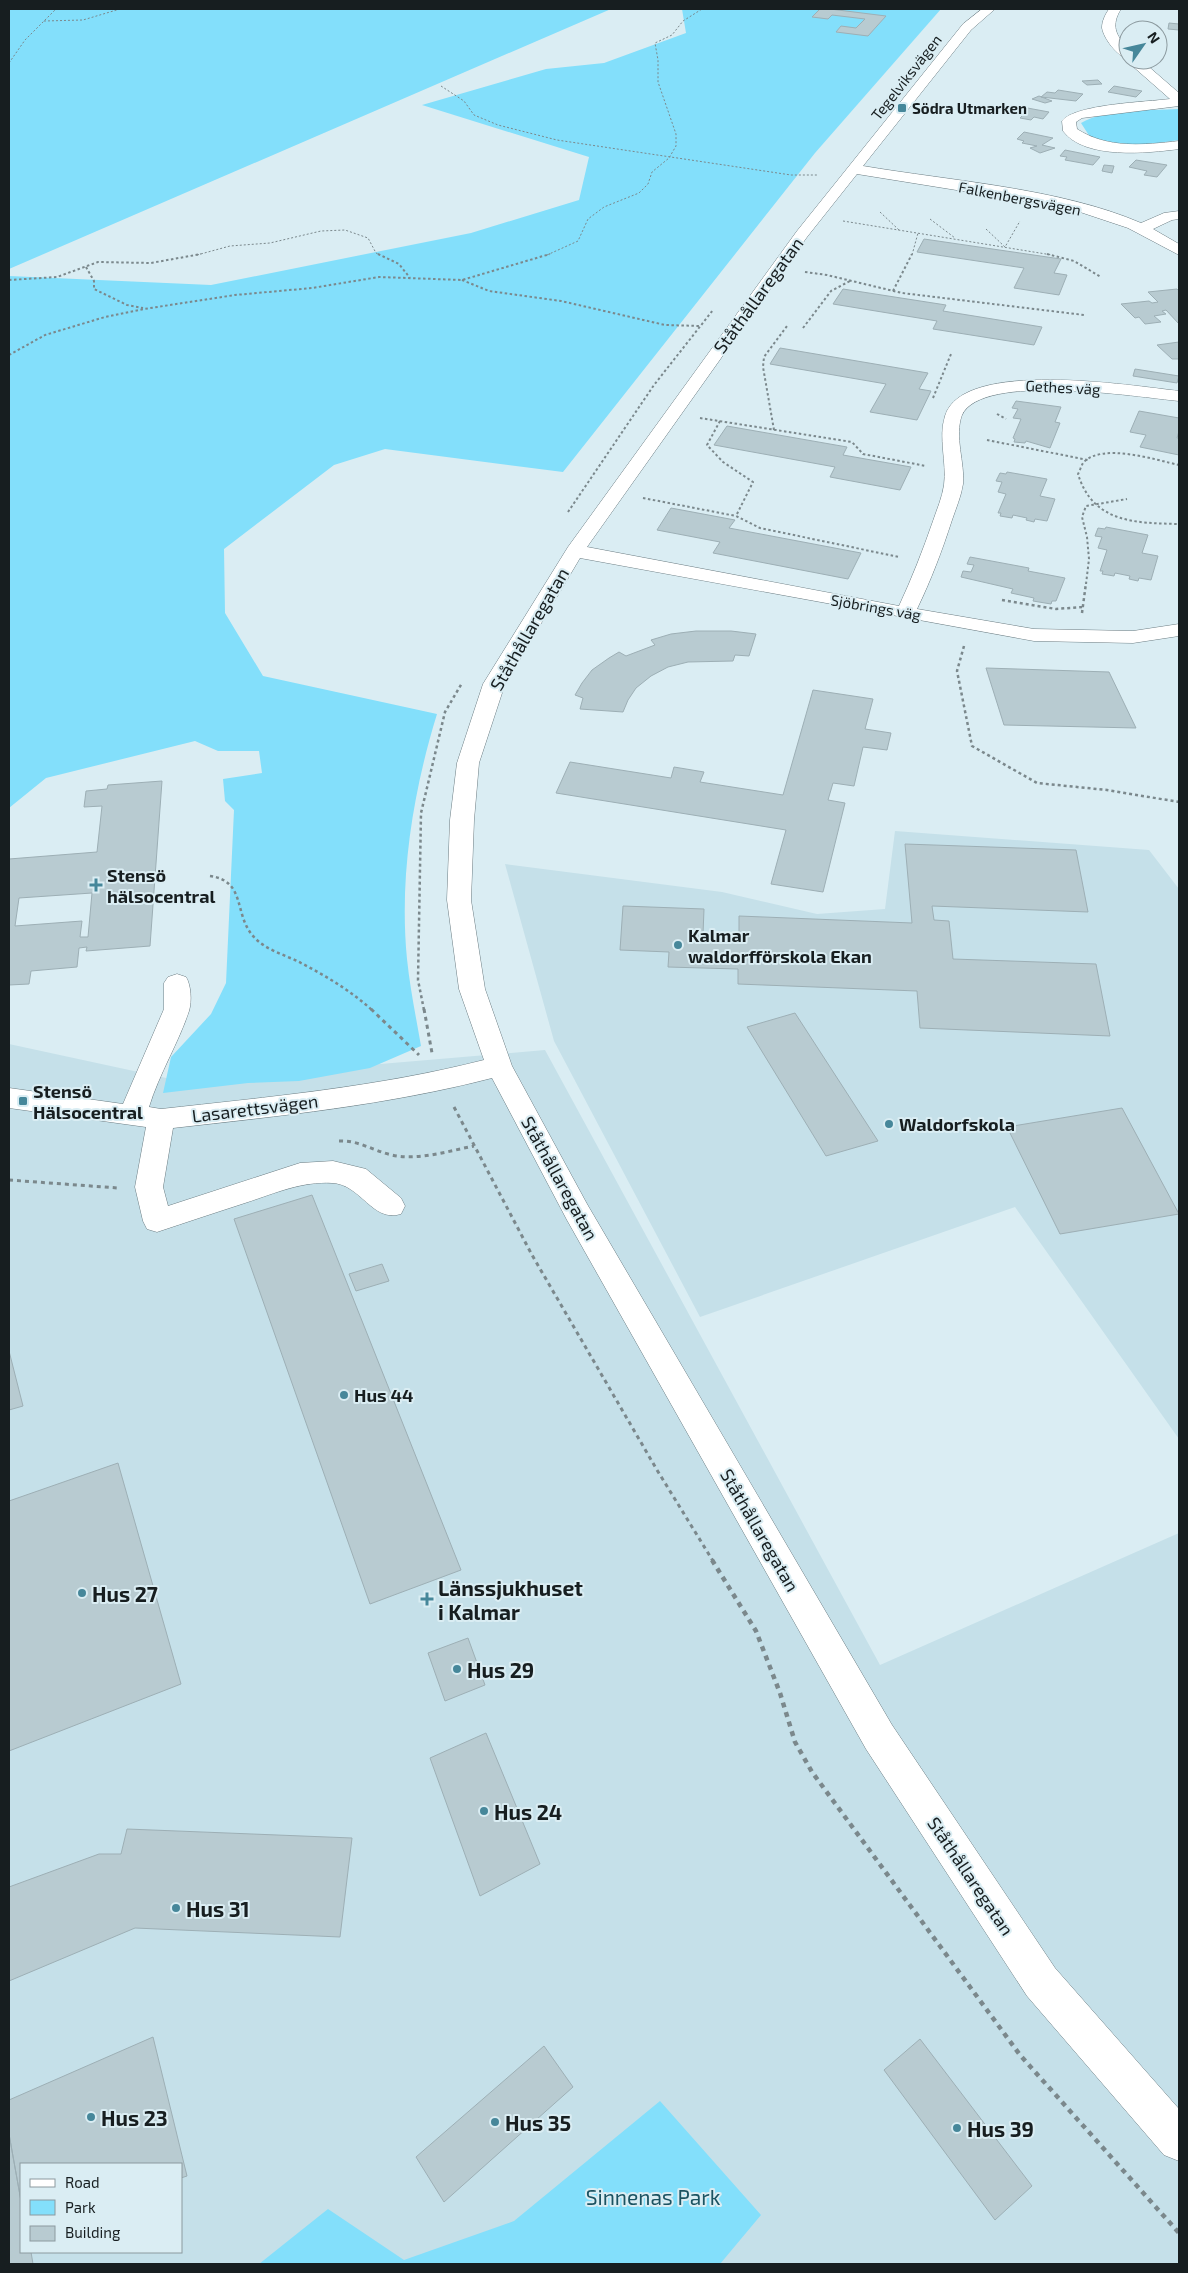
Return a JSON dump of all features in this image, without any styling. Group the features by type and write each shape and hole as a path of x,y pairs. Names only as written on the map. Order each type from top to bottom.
{"street":[{"name":"Tegelviksvägen","path":"853,169 967,27 989,9"},
{"path":"1114,9 1108,20 1108,28 1118,45"},
{"path":"1144,70 1179,101"},
{"path":"1179,101 1092,112 1078,116 1070,121 1070,131 1080,139 1100,146 1140,150 1179,145"},
{"name":"Ståthållaregatan","path":"853,169 672,413 576,551 494,684 468,763 462,820 460,900 472,989 500,1066 577,1212 879,1737 1041,1982 1179,2140"},
{"name":"Falkenbergsvägen","path":"853,169 1038,198 1081,208 1140,229 1179,250"},
{"path":"1140,229 1169,216 1179,215"},
{"name":"Gethes väg","path":"905,613 934,549 952,492 951,428 955,412 965,400 986,391 1011,386 1055,384 1179,396"},
{"name":"Sjöbrings väg","path":"576,551 905,613 1034,634 1133,637 1179,630"},
{"path":"132,1116 142,1086 177,1009 177,983"},
{"name":"Lasarettsvägen","path":"9,1098 161,1119 283,1106 441,1080 500,1066"},
{"path":"161,1119 149,1187 157,1221 300,1174 333,1172 356,1177 390,1206"}],"path":[{"path":"9,62 25,40 56,9"},
{"path":"44,21 93,20 120,9"},
{"path":"9,355 45,335 144,308 235,295 312,288 379,277 462,280 541,258 578,241 588,220 604,206 640,193 648,184 652,172 669,158 676,146 676,134 658,82 658,60 655,43 672,35 683,21 702,9"},
{"path":"441,86 464,101 474,115 498,125 557,140 791,175 822,175"},
{"path":"880,212 900,230"},
{"path":"817,217 1048,254 1074,261 1100,277"},
{"path":"930,219 956,239"},
{"path":"1005,247 1020,221"},
{"path":"986,228 1005,247"},
{"path":"9,280 57,277 98,262 121,264 151,263 197,255 230,246 270,243 321,232 345,230 368,238 376,253 399,264 410,279"},
{"path":"893,291 910,261 918,233"},
{"path":"86,267 94,281 94,289 127,305 144,308"},
{"path":"780,268 893,291 1084,315"},
{"path":"462,280 489,291 561,301 665,325 701,326"},
{"path":"803,328 831,291 851,281"},
{"path":"774,430 763,367 764,358 787,326"},
{"path":"672,413 852,442 863,454 953,471"},
{"path":"720,421 707,445 723,462 752,482 736,516"},
{"path":"987,440 1089,460"},
{"path":"1179,465 1115,453 1098,455 1089,460 1084,463 1078,474 1084,492 1092,503 1102,511 1125,519 1179,524"},
{"path":"616,494 687,505 736,516 760,528 927,563"},
{"path":"1083,636 1082,607 1089,559 1088,537 1082,517 1086,506 1092,503 1127,498"},
{"path":"1002,600 1056,608 1082,607"},
{"path":"971,624 957,671 972,746 1037,783 1107,790 1179,802"},
{"path":"210,876 220,876 230,882 237,896 241,915 249,932 264,948 283,954 355,996 422,1059"},
{"path":"441,1080 532,1255 657,1470 756,1631 780,1693 795,1742 812,1772 1020,2055 1179,2233"}],"shaded area":[{"name":"Waldorfskola","path":"895,831 1149,850 1179,889 1179,1439 1015,1207 700,1317 554,1041 505,864 722,892 817,914 885,909"},
{"name":"Länssjukhuset i Kalmar","path":"9,1044 180,1081 545,1050 880,1665 1179,1533 1179,2264 9,2264"}],"green space":[{"path":"9,9 611,9 9,269"},
{"path":"682,9 941,9 815,153 563,472 385,449 334,465 224,549 225,613 263,676 437,714 428,744 415,804 410,835 405,897 407,959 421,1046 370,1068 299,1081 248,1083 163,1093 171,1057 211,1014 226,983 234,810 225,801 223,779 262,773 259,751 218,751 195,741 46,778 9,808 9,276 211,285 471,233 579,200 589,157 422,105 546,69 604,63 686,33"},
{"path":"1178,109 1179,140 1144,145 1121,145 1090,137 1081,123 1091,118 1115,113"},
{"name":"Sinnenas Park","path":"660,2101 761,2215 720,2264 259,2264 328,2209 404,2260 514,2221"}],"building":[{"path":"820,9 886,16 868,36 836,32 841,26 856,28 865,19 832,15 828,19 812,17"},
{"path":"1169,23 1179,24 1179,30 1168,29"},
{"path":"1098,80 1102,84 1087,85 1082,81"},
{"path":"1114,86 1142,91 1136,97 1108,92"},
{"path":"1058,90 1083,94 1076,101 1041,97 1047,92 1055,93"},
{"path":"1039,96 1052,101 1045,103 1032,99"},
{"path":"1022,107 1049,112 1043,119 1034,117 1031,120 1020,118 1023,115 1015,114"},
{"path":"1024,132 1053,138 1042,145 1055,148 1040,153 1030,148 1037,146 1022,143 1024,141 1017,139"},
{"path":"1065,150 1100,157 1093,165 1065,160 1067,157 1060,156"},
{"path":"1136,160 1167,165 1157,177 1144,175 1147,171 1129,167"},
{"path":"1104,165 1114,166 1112,173 1102,171"},
{"path":"924,239 1061,259 1054,273 1067,275 1059,295 1014,288 1024,268 917,252"},
{"path":"843,289 946,305 943,311 1042,327 1034,345 933,329 937,321 833,304"},
{"path":"1177,289 1179,291 1179,324 1166,310 1162,311 1166,314 1154,316 1161,322 1145,324 1139,317 1135,318 1121,304 1158,302 1148,292"},
{"path":"1179,342 1179,359 1172,359 1157,345"},
{"path":"780,348 928,373 919,389 931,391 917,420 870,412 886,384 770,364"},
{"path":"1135,369 1179,376 1177,383 1133,376"},
{"path":"1016,401 1061,407 1055,422 1060,423 1050,448 1026,441 1025,443 1014,442 1015,439 1013,438 1021,419 1013,418 1018,409 1012,408"},
{"path":"1139,411 1179,418 1177,438 1179,438 1179,455 1140,447 1146,435 1130,432"},
{"path":"727,426 847,447 843,455 911,467 900,490 830,477 835,467 714,445"},
{"path":"1007,472 1047,479 1040,496 1055,499 1047,521 1035,519 1034,522 1026,520 1027,518 1013,515 1012,518 1000,516 1001,513 998,513 1006,494 998,492 1002,482 996,481 1000,473 1006,474"},
{"path":"671,508 735,520 729,528 861,553 848,579 713,553 720,542 657,530"},
{"path":"1106,527 1148,535 1142,553 1158,556 1151,580 1139,578 1138,581 1129,579 1130,576 1115,573 1114,576 1102,574 1103,571 1100,571 1107,550 1098,548 1102,537 1095,536 1098,528 1105,529"},
{"path":"970,557 1029,568 1028,571 1065,578 1056,601 1052,601 1051,604 1033,601 1034,598 1011,593 1013,589 961,577 963,571 971,572 974,565 967,564"},
{"path":"696,631 731,631 756,634 749,656 735,655 733,661 688,662 668,667 651,676 636,688 623,712 580,709 583,698 575,695 592,670 609,658 619,652 626,656 655,645 651,640 671,634"},
{"path":"986,668 1109,672 1136,728 1004,725"},
{"path":"813,690 873,699 865,729 891,733 887,750 863,747 854,786 833,783 828,800 845,803 823,892 771,884 786,830 556,793 570,762 671,778 674,767 704,772 700,782 783,795"},
{"path":"162,781 150,946 86,951 87,947 79,948 77,967 31,971 29,984 9,985 9,859 97,852 102,806 84,807 86,791 107,789 108,785","holes":["92,893 88,937 80,937 82,921 15,926 19,898"]},
{"path":"905,844 1076,850 1088,912 932,906 934,920 949,921 953,959 1096,964 1110,1036 920,1028 917,991 738,984 738,969 668,967 669,952 620,950 623,906 704,909 703,934 739,936 739,916 912,923"},
{"path":"795,1013 878,1141 826,1156 747,1027"},
{"path":"1122,1108 1179,1214 1060,1234 1007,1127"},
{"name":"Hus 44","path":"312,1195 461,1570 370,1604 234,1219"},
{"path":"382,1264 389,1281 356,1291 349,1274"},
{"path":"9,1351 23,1406 9,1410"},
{"name":"Hus 27","path":"118,1463 181,1684 9,1751 9,1501"},
{"name":"Hus 29","path":"468,1638 485,1685 445,1701 428,1653"},
{"name":"Hus 24","path":"486,1733 540,1864 480,1896 430,1758"},
{"name":"Hus 31","path":"127,1829 352,1838 340,1937 135,1928 9,1981 9,1887 99,1854 121,1854"},
{"name":"Hus 23","path":"153,2037 187,2176 182,2178 182,2163 20,2163 20,2195 9,2134 9,2100"},
{"name":"Hus 39","path":"920,2039 1032,2186 995,2220 884,2070"},
{"name":"Hus 35","path":"544,2046 573,2087 444,2202 416,2157"},
{"path":"9,2134 20,2195 20,2253 31,2253 33,2264 9,2264"}],"place":[{"name":"Södra Utmarken","path":"902,108"},
{"name":"Stensö hälsocentral","path":"96,885"},
{"name":"Kalmar waldorfförskola Ekan","path":"678,945"},
{"name":"Stensö Hälsocentral","path":"23,1101"},
{"name":"Waldorfskola","path":"889,1124"},
{"name":"Hus 44","path":"344,1395"},
{"name":"Hus 27","path":"82,1593"},
{"name":"Länssjukhuset i Kalmar","path":"427,1599"},
{"name":"Hus 29","path":"457,1669"},
{"name":"Hus 24","path":"484,1811"},
{"name":"Hus 31","path":"176,1908"},
{"name":"Hus 23","path":"91,2117"},
{"name":"Hus 35","path":"495,2122"},
{"name":"Hus 39","path":"957,2128"}]}
